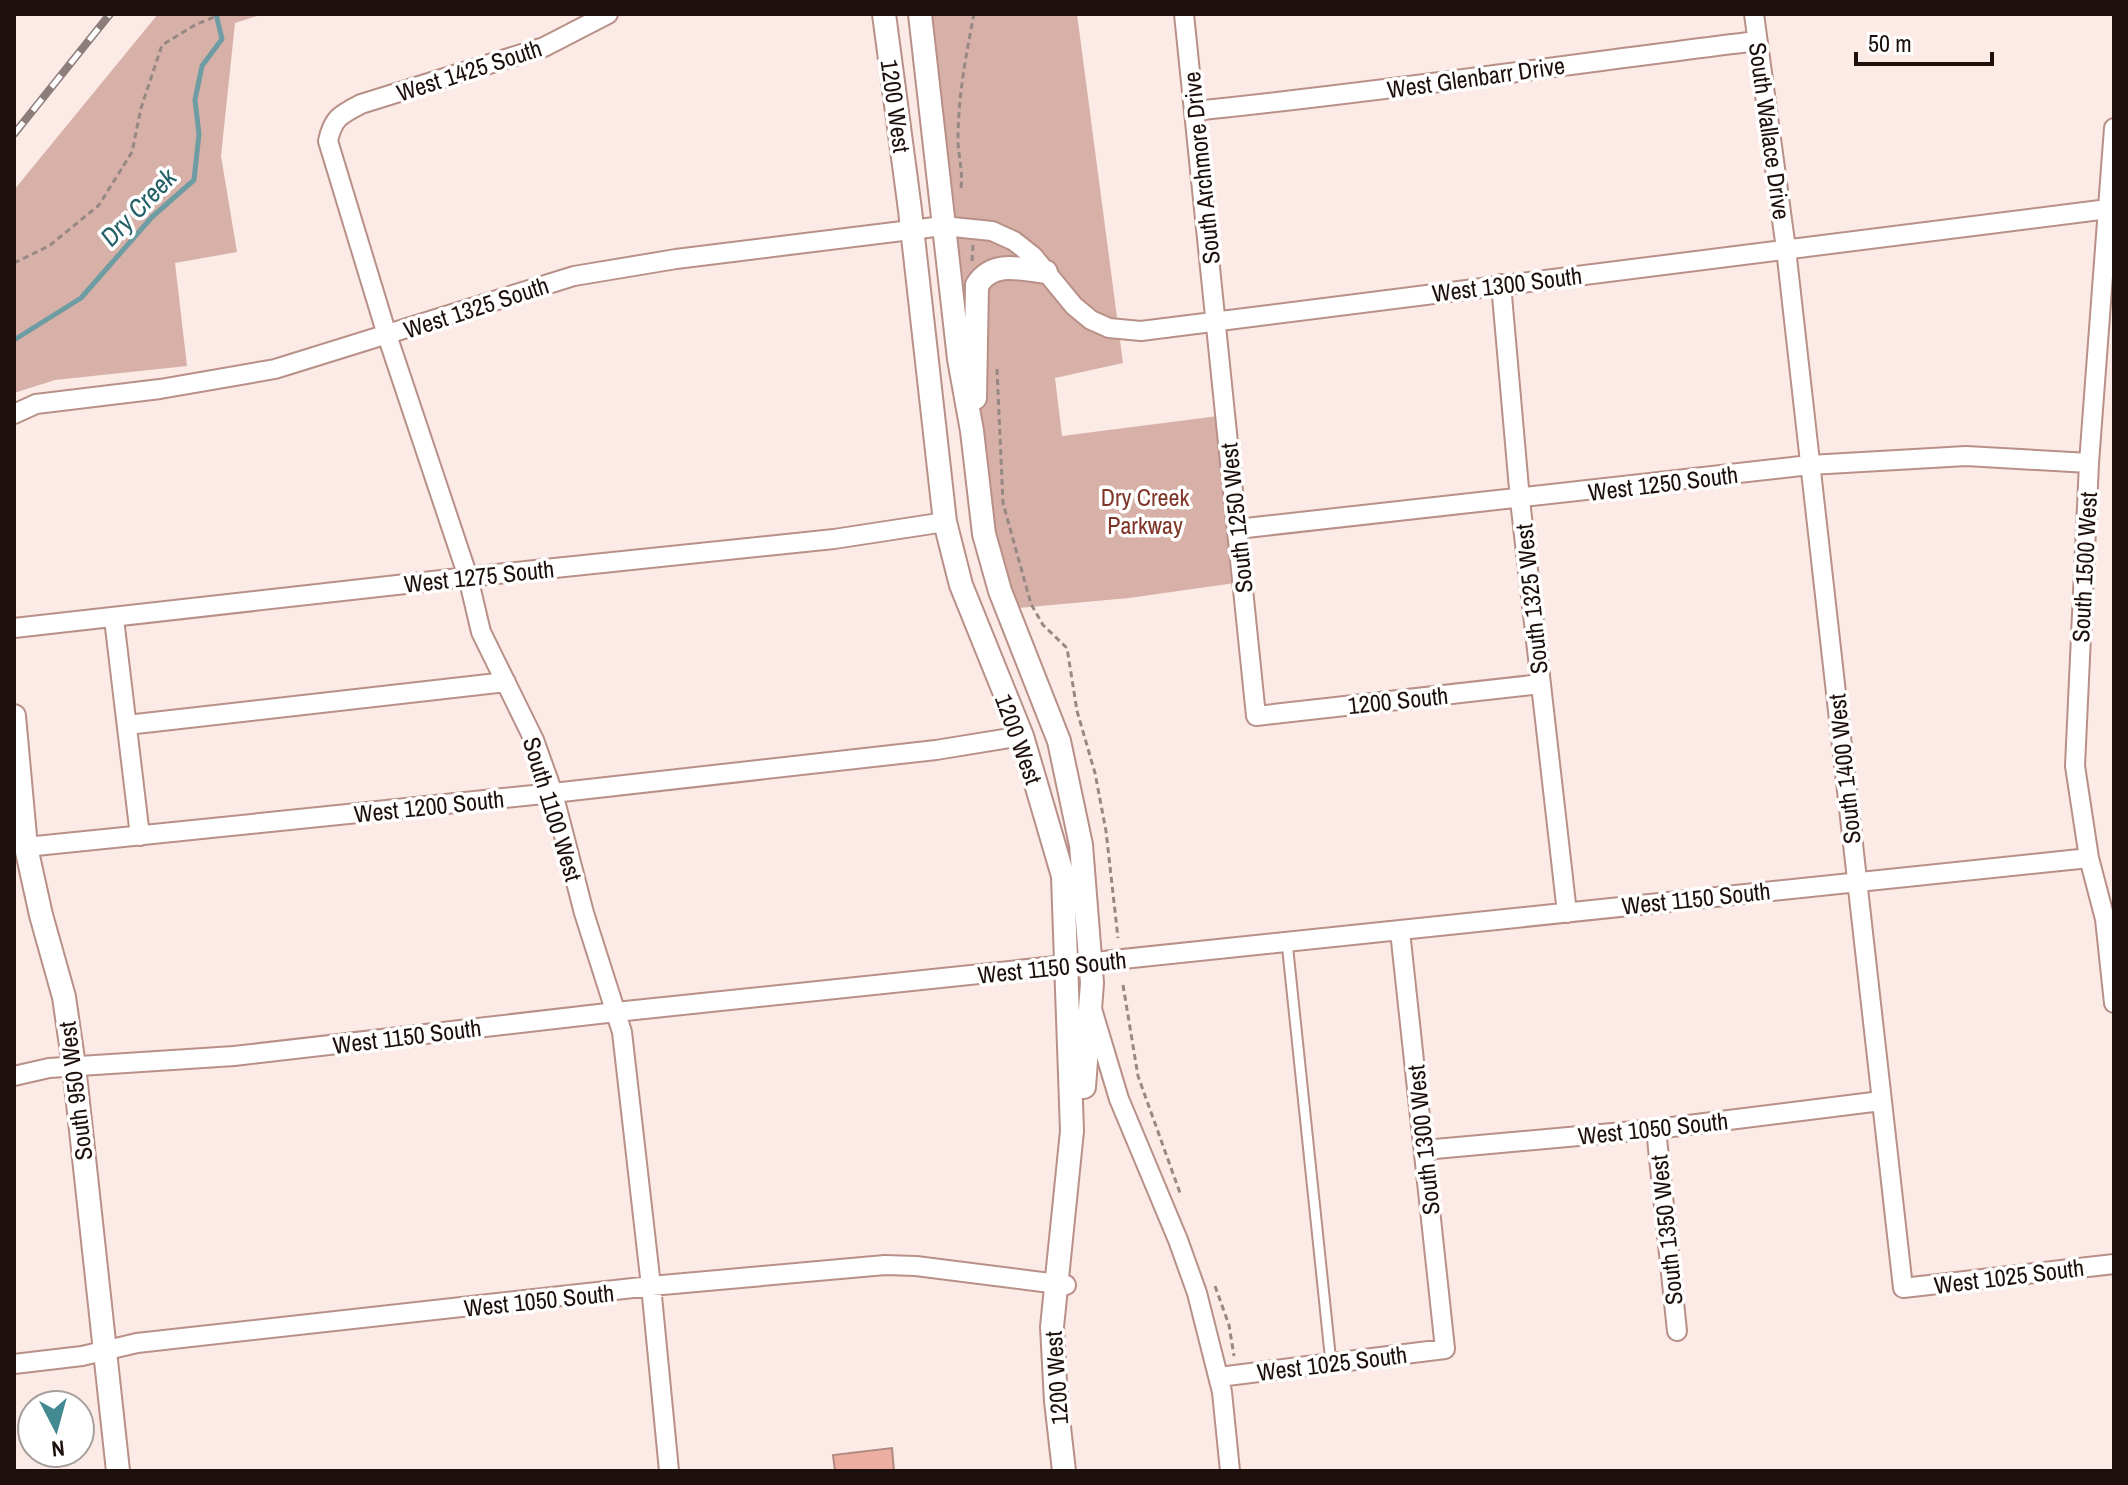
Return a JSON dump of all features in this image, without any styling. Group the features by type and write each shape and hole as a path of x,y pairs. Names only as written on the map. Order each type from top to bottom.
{"street":[{"name":"West 1425 South","path":"331,125 341,114 361,104 544,47 608,14"},
{"name":"1200 West","path":"884,14 913,230 945,522 961,585 1022,736 1063,876 1072,1131 1053,1354 1064,1471"},
{"name":"1200 West","path":"920,14 959,359 972,431 984,534 1000,591 1059,741 1081,845 1092,1007 1080,1164 1061,1284 1075,1471"},
{"name":"South Archmore Drive","path":"1184,14 1217,321"},
{"name":"South Wallace Drive","path":"1754,14 1786,249"},
{"name":"West Glenbarr Drive","path":"1194,111 1360,94 1533,68 1757,41"},
{"name":"South 1100 West","path":"331,125 328,141 387,335 468,577 481,632 534,740 553,793 584,913 616,1012 623,1044 651,1286 669,1471"},
{"name":"South 1500 West","path":"2114,128 2089,463 2075,766 2089,858 2105,919 2114,1003"},
{"name":"West 1300 South","path":"943,226 992,231 1014,241 1033,256 1074,306 1091,320 1109,328 1141,331 2108,209"},
{"name":"West 1325 South","path":"14,414 36,404 160,389 275,369 574,276 676,259 943,226"},
{"name":"South 1400 West","path":"1786,249 1903,1288"},
{"path":"972,431 977,285 982,277 1000,267 1046,272"},
{"name":"South 1325 West","path":"1501,284 1520,500 1567,913"},
{"name":"South 1250 West","path":"1217,321 1256,716"},
{"name":"West 1250 South","path":"1237,529 1520,500 1810,465 1966,456 2089,463"},
{"name":"West 1275 South","path":"14,628 834,539 945,522"},
{"path":"114,619 140,836"},
{"path":"127,725 506,682"},
{"name":"1200 South","path":"1256,716 1541,684"},
{"name":"South 950 West","path":"14,716 26,847 64,997 74,1066 118,1471"},
{"name":"West 1200 South","path":"26,847 553,793 936,750 1022,736"},
{"name":"West 1150 South","path":"14,1076 74,1066 234,1056 616,1012 2089,858"},
{"name":"South 1300 West","path":"1400,931 1445,1349"},
{"path":"1092,1007 1119,1099 1188,1265 1207,1328 1219,1377 1230,1471"},
{"name":"West 1050 South","path":"1424,1150 1656,1129 1881,1101"},
{"name":"South 1350 West","path":"1656,1129 1677,1331"},
{"name":"West 1025 South","path":"1903,1288 2114,1264"},
{"name":"West 1050 South","path":"14,1364 82,1356 137,1343 651,1286 885,1265 1061,1284"},
{"name":"West 1025 South","path":"1219,1377 1445,1349"}],"lane":[{"path":"1287,942 1331,1363"}],"path":[{"path":"14,263 49,246 99,205 132,152 141,108 162,45 221,14"},
{"path":"961,200 963,167 958,143 959,106 974,14"},
{"path":"971,227 971,260 982,277"},
{"path":"996,361 1003,503 1031,604 1043,625 1067,648 1077,711 1095,773 1106,831 1118,938"},
{"path":"1123,985 1138,1076 1184,1204"},
{"path":"1212,1278 1229,1325 1234,1354"}],"green space":[{"path":"158,14 263,14 235,23 221,156 237,252 175,263 187,366 55,380 14,393 14,190"},
{"name":"Dry Creek Parkway","path":"920,14 1077,14 1123,363 1055,378 1062,436 1226,415 1242,582 1129,598 1008,609 954,321"}],"building":[{"path":"892,1448 894,1471 835,1471 833,1455"}],"waterway":[{"name":"Dry Creek","path":"14,340 81,298 152,217 194,180 199,134 195,100 202,66 222,39 216,14"}],"railway":[{"path":"14,134 110,14"}]}
